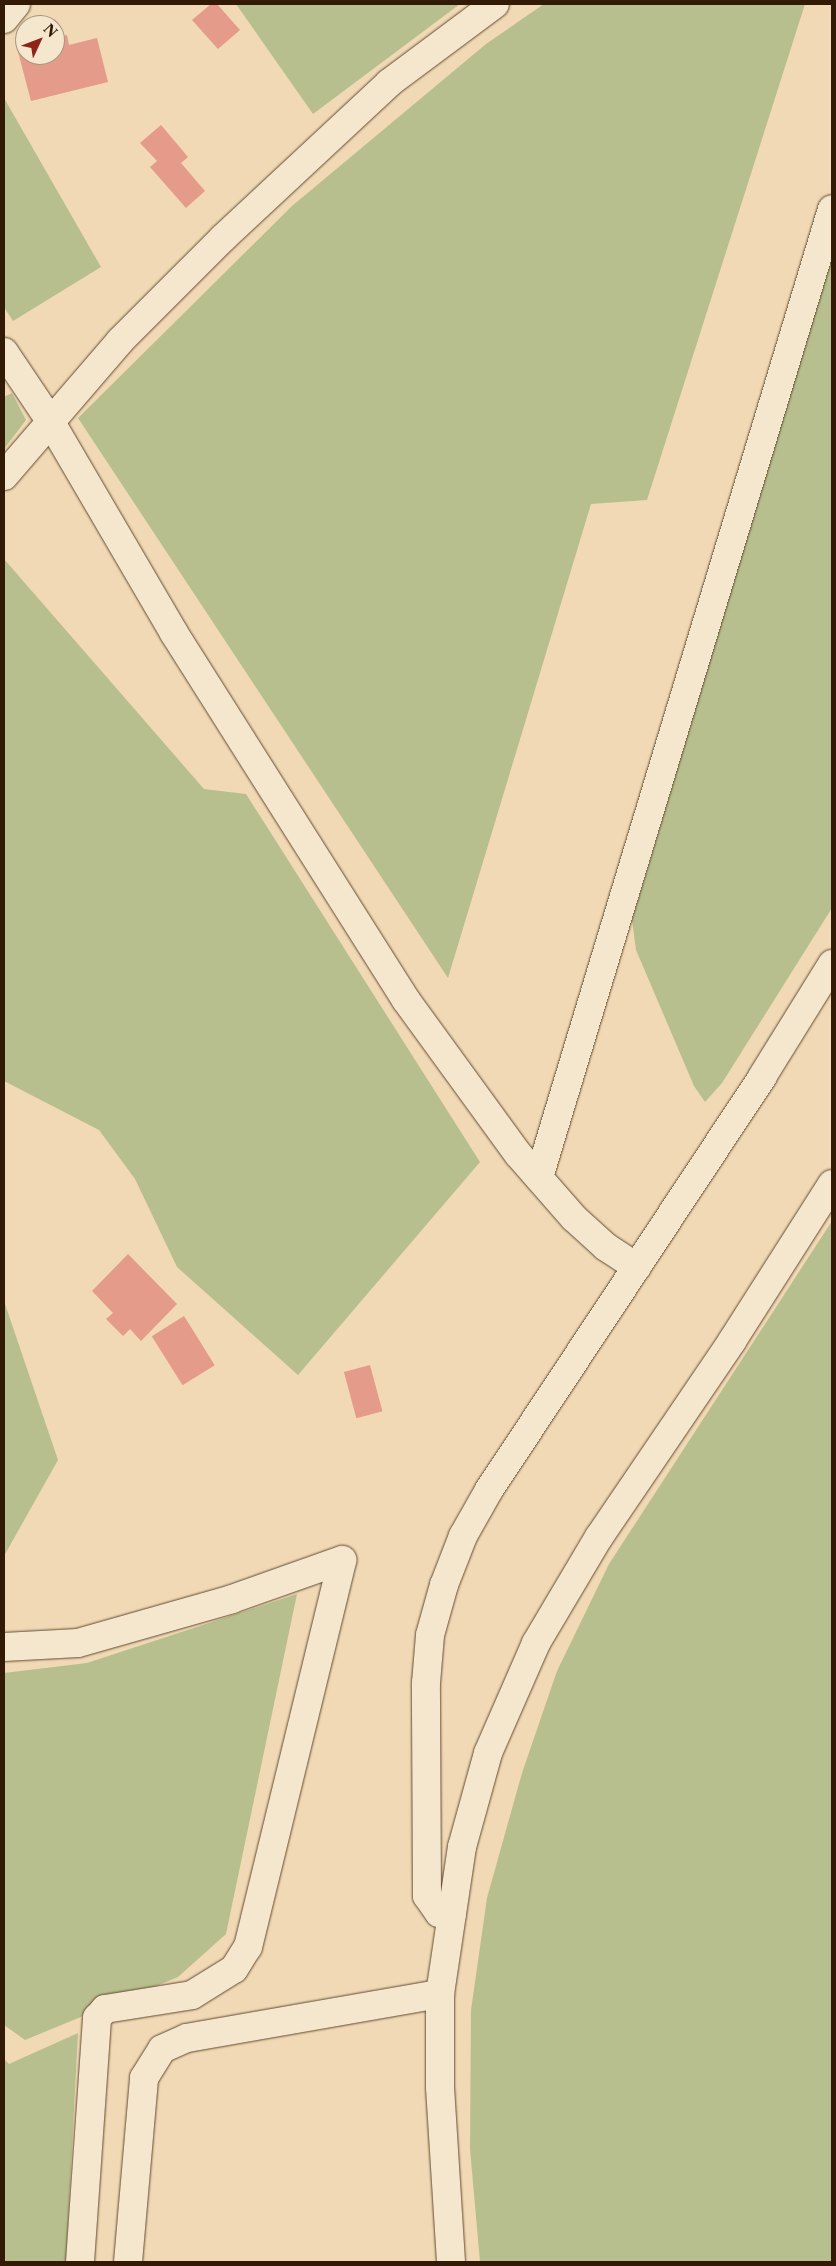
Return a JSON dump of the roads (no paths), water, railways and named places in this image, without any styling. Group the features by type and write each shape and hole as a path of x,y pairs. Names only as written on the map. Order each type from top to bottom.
{"street":[{"path":"4,20 16,4"},
{"path":"4,476 49,419 120,340 317,150 389,83 494,4"},
{"path":"539,1178 832,209"},
{"path":"4,352 49,419 174,633 406,1000 487,1113 539,1178 574,1218 606,1247 636,1267"},
{"path":"452,1914 439,1913 427,1896 426,1683 430,1635 444,1585 463,1536 489,1490 832,964"},
{"path":"451,2262 440,2087 440,1994 462,1847 488,1753 536,1643 599,1537 732,1341 832,1184"},
{"path":"4,1647 78,1643 232,1599 342,1560 248,1947 234,1969 192,1995 105,2009 97,2018 80,2262"},
{"path":"128,2262 144,2078 162,2049 187,2038 440,1994"}]}
